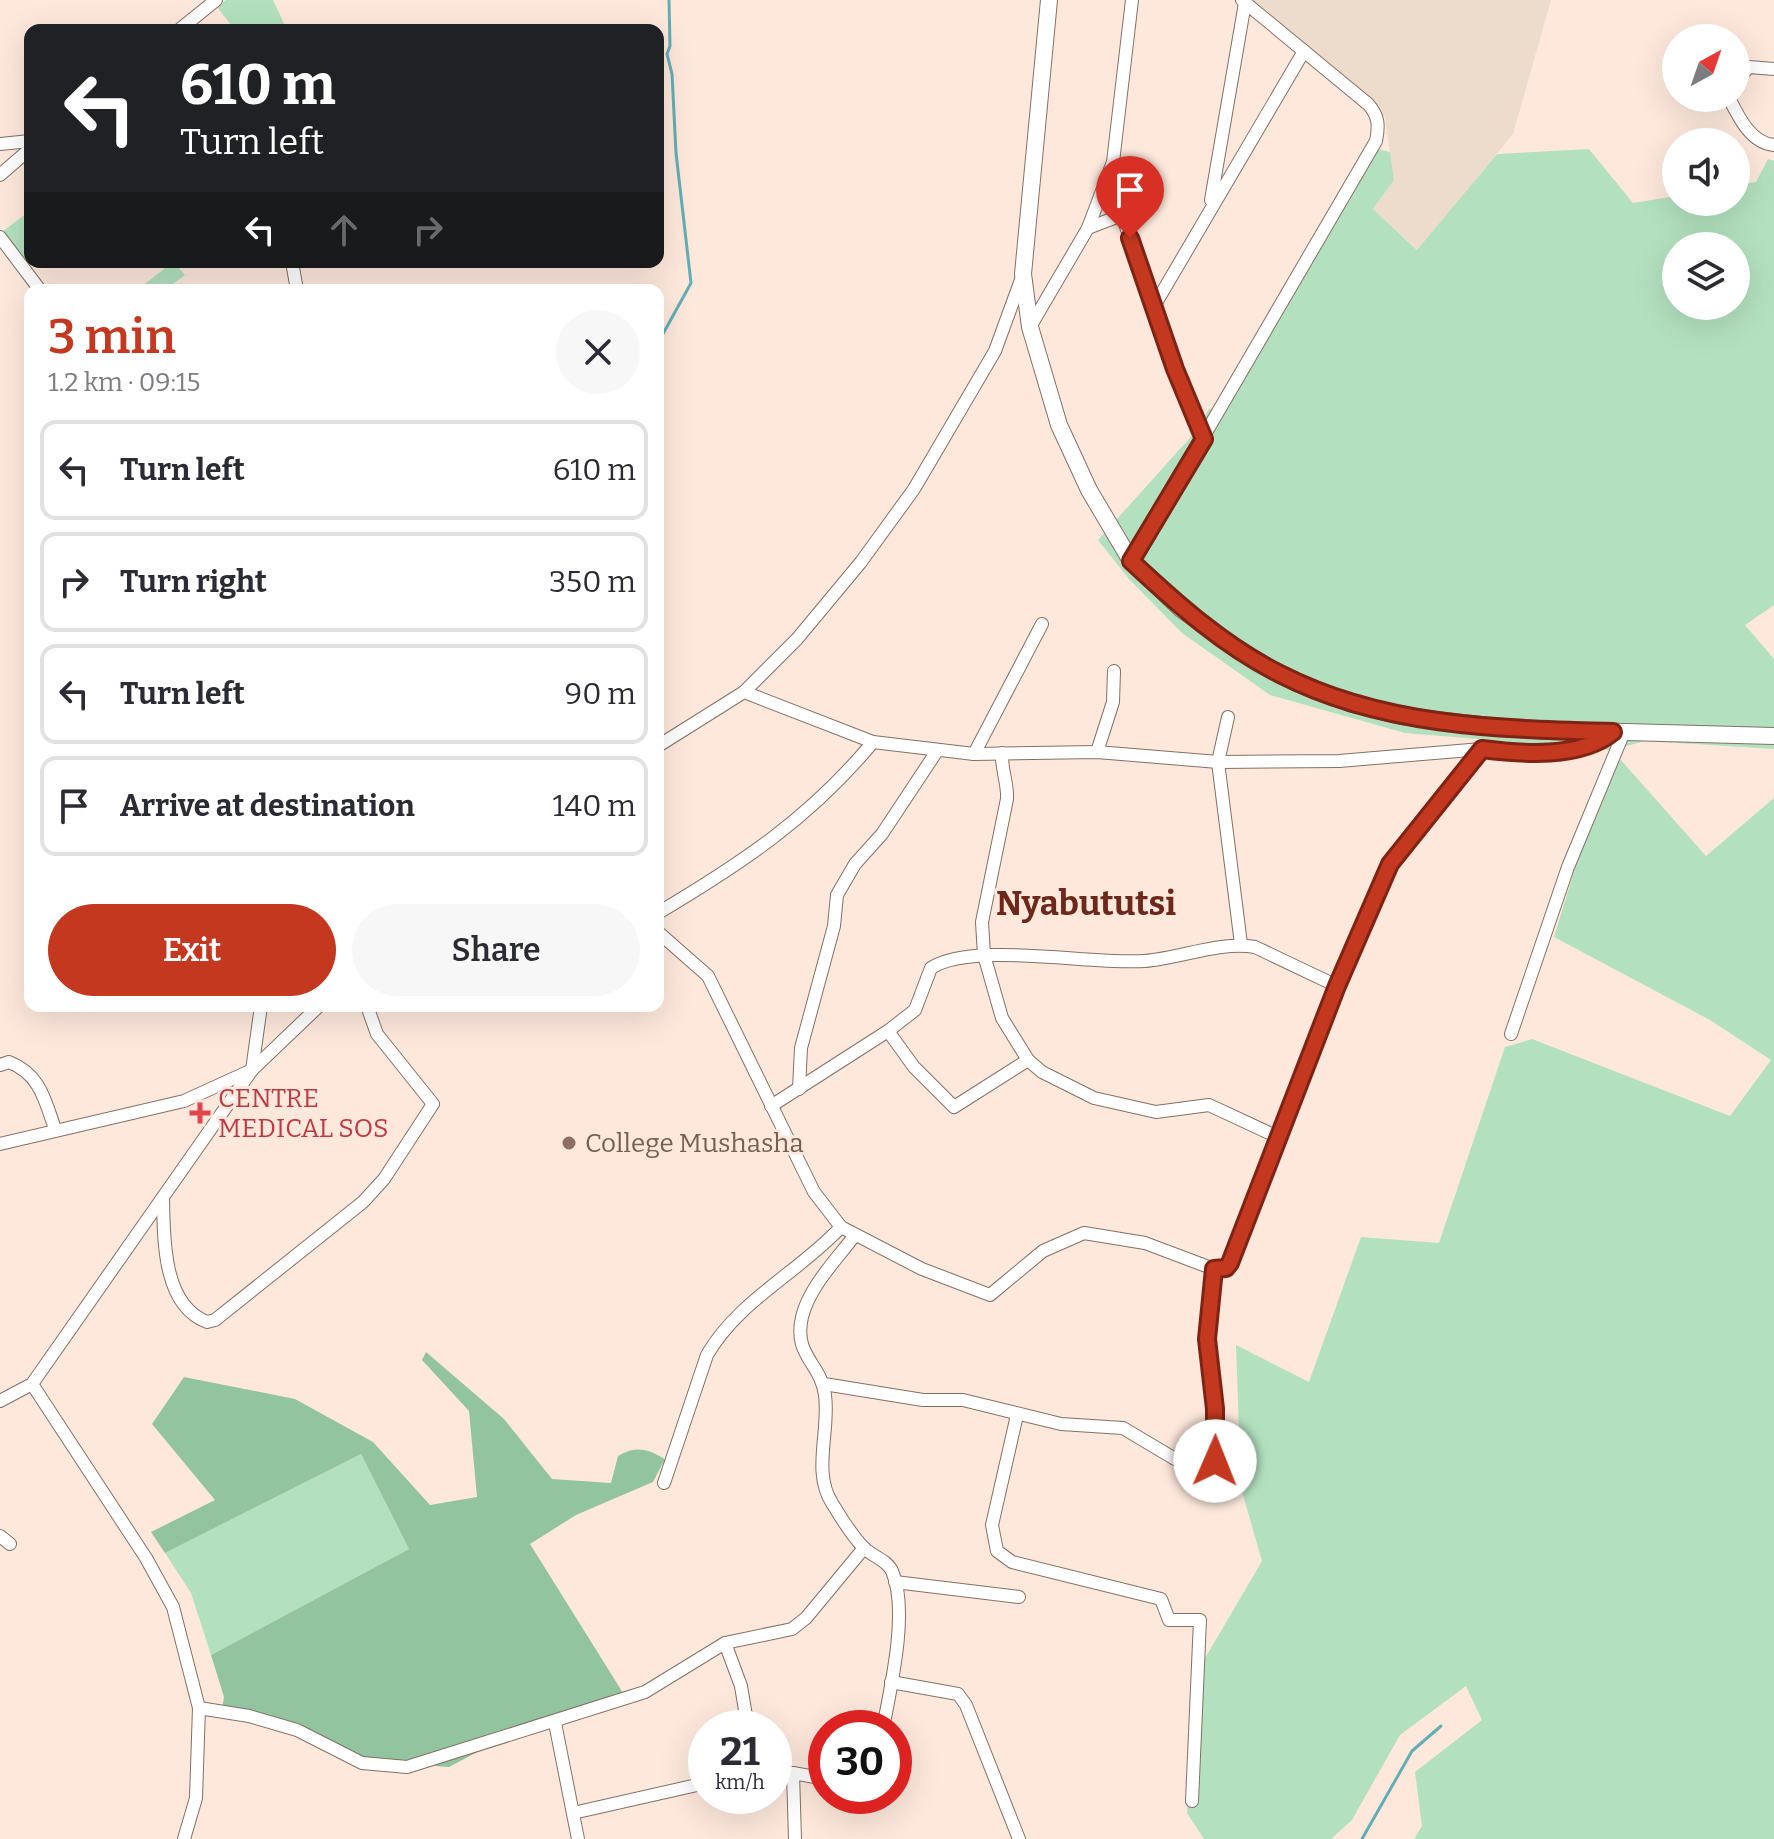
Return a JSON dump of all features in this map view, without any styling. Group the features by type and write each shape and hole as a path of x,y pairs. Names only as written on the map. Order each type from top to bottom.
{"main road":[{"path":"1049,0 1023,274 1030,327 1059,425 1089,490 1131,561 1181,609 1242,652 1281,675 1349,703 1461,725 1774,736"}],"street":[{"path":"186,24 216,0"},
{"path":"1030,327 1088,228 1113,162 1132,0"},
{"path":"1131,561 1376,141 1378,121 1375,111 1244,1"},
{"path":"1210,207 1244,1"},
{"path":"1153,308 1304,51"},
{"path":"1750,67 1774,69"},
{"path":"1736,112 1760,142 1774,145"},
{"path":"0,144 24,142"},
{"path":"0,175 24,154"},
{"path":"1088,228 1122,215 1153,308 1204,439"},
{"path":"0,237 35,284"},
{"path":"664,742 744,692 797,639 914,489 995,351 1023,274"},
{"path":"974,754 1042,624"},
{"path":"1097,752 1113,702 1114,671"},
{"path":"744,692 873,742 974,754 1097,752 1218,762 1339,761 1482,749 1508,753 1568,750 1618,732"},
{"path":"1228,717 1218,762 1241,944"},
{"path":"1511,1034 1618,732"},
{"path":"664,909 753,856 780,835 833,789 873,742"},
{"path":"664,937 708,976 814,1192 841,1227 922,1269 990,1295 1043,1251 1084,1233 1145,1243 1214,1269 1226,1268 1249,1206 1280,1138 1337,986 1390,864 1482,749"},
{"path":"799,1089 801,1048 834,926 837,895 855,864 882,834 937,751"},
{"path":"1002,753 1001,775 1008,789 982,922 984,955 1002,1018 1028,1060 1042,1072 1107,1102 1156,1112 1209,1105 1280,1138"},
{"path":"771,1106 888,1031 915,1010 931,968 984,955 1109,963 1178,957 1241,944 1255,947 1337,986"},
{"path":"252,1070 260,1012"},
{"path":"3,1394 32,1384 252,1070 313,1012"},
{"path":"163,1199 164,1264 184,1302 207,1322 215,1320 363,1202 384,1179 433,1104 390,1054 371,1023 368,1012"},
{"path":"888,1031 914,1067 954,1107 1028,1060"},
{"path":"0,1065 9,1062 31,1075 41,1088 55,1129"},
{"path":"0,1144 184,1101 252,1070"},
{"path":"664,1483 707,1355 717,1339 749,1303 818,1252 841,1227"},
{"path":"855,1235 822,1279 802,1317 800,1343 824,1384 827,1404 823,1485 864,1548 891,1567 895,1582 897,1599 886,1710"},
{"path":"1211,1491 1215,1461 1215,1409 1207,1339 1214,1269"},
{"path":"32,1384 131,1535 173,1607 199,1708 196,1798 184,1839"},
{"path":"824,1384 923,1400 963,1400 1061,1424 1123,1428 1175,1459 1215,1461"},
{"path":"1017,1415 992,1525 997,1551 1012,1562 1161,1599 1169,1620 1200,1620 1192,1801"},
{"path":"199,1708 249,1716 297,1730 362,1763 407,1767 555,1723 645,1692 725,1643 792,1629 806,1618 864,1548"},
{"path":"895,1582 1019,1597"},
{"path":"725,1643 741,1686 745,1710"},
{"path":"891,1682 958,1694 966,1705 1019,1839"},
{"path":"555,1723 578,1839"},
{"path":"795,1839 793,1773 808,1776"},
{"path":"573,1813 688,1787"}],"shaded area":[{"path":"1247,0 1551,0 1513,134 1418,250 1373,209 1394,180 1385,117"}],"green space":[{"path":"226,0 273,0 284,24 230,24 217,7"},
{"path":"1377,149 1390,152 1394,180 1373,209 1417,250 1497,154 1589,149 1633,203 1662,198 1662,216 1750,216 1750,183 1756,182 1768,159 1774,161 1774,605 1745,625 1774,659 1774,749 1645,741 1612,750 1706,856 1774,798 1774,1839 1414,1839 1422,1826 1415,1772 1482,1720 1466,1686 1400,1735 1352,1820 1331,1839 1204,1839 1187,1813 1194,1677 1262,1561 1241,1488 1236,1345 1309,1382 1361,1237 1439,1243 1505,1047 1532,1039 1730,1116 1771,1060 1710,1020 1554,937 1611,750 1405,733 1270,695 1182,633 1129,579 1098,540 1197,430 1209,409 1229,406"},
{"path":"24,215 24,259 3,231"},
{"path":"165,268 179,268 185,275 173,284 145,284"},
{"path":"426,1352 504,1419 552,1479 611,1483 618,1456 636,1449 665,1459 653,1482 576,1515 530,1544 623,1693 515,1732 449,1767 363,1761 222,1709 224,1697 211,1655 409,1549 361,1454 165,1553 151,1532 215,1500 152,1424 184,1377 295,1399 373,1442 430,1505 477,1497 469,1411 422,1360"},
{"path":"361,1454 409,1549 211,1655 191,1593 165,1553"}],"waterway":[{"path":"664,332 691,283 676,153 672,74 667,54 670,46 669,0"},
{"path":"1362,1839 1412,1751 1441,1726"}],"place":[{"name":"CENTRE MEDICAL SOS","path":"200,1113"},
{"name":"College Mushasha","path":"569,1143"}],"district":[{"name":"Nyabututsi","path":"1086,903"}],"route":[{"path":"1130,238 1175,369 1204,439 1131,561 1181,609 1242,652 1281,675 1349,703 1401,716 1461,725 1613,732 1594,743 1568,750 1508,753 1482,749 1390,864 1337,986 1280,1138 1249,1206 1230,1263 1226,1268 1214,1269 1207,1339 1215,1409 1215,1461"}]}
